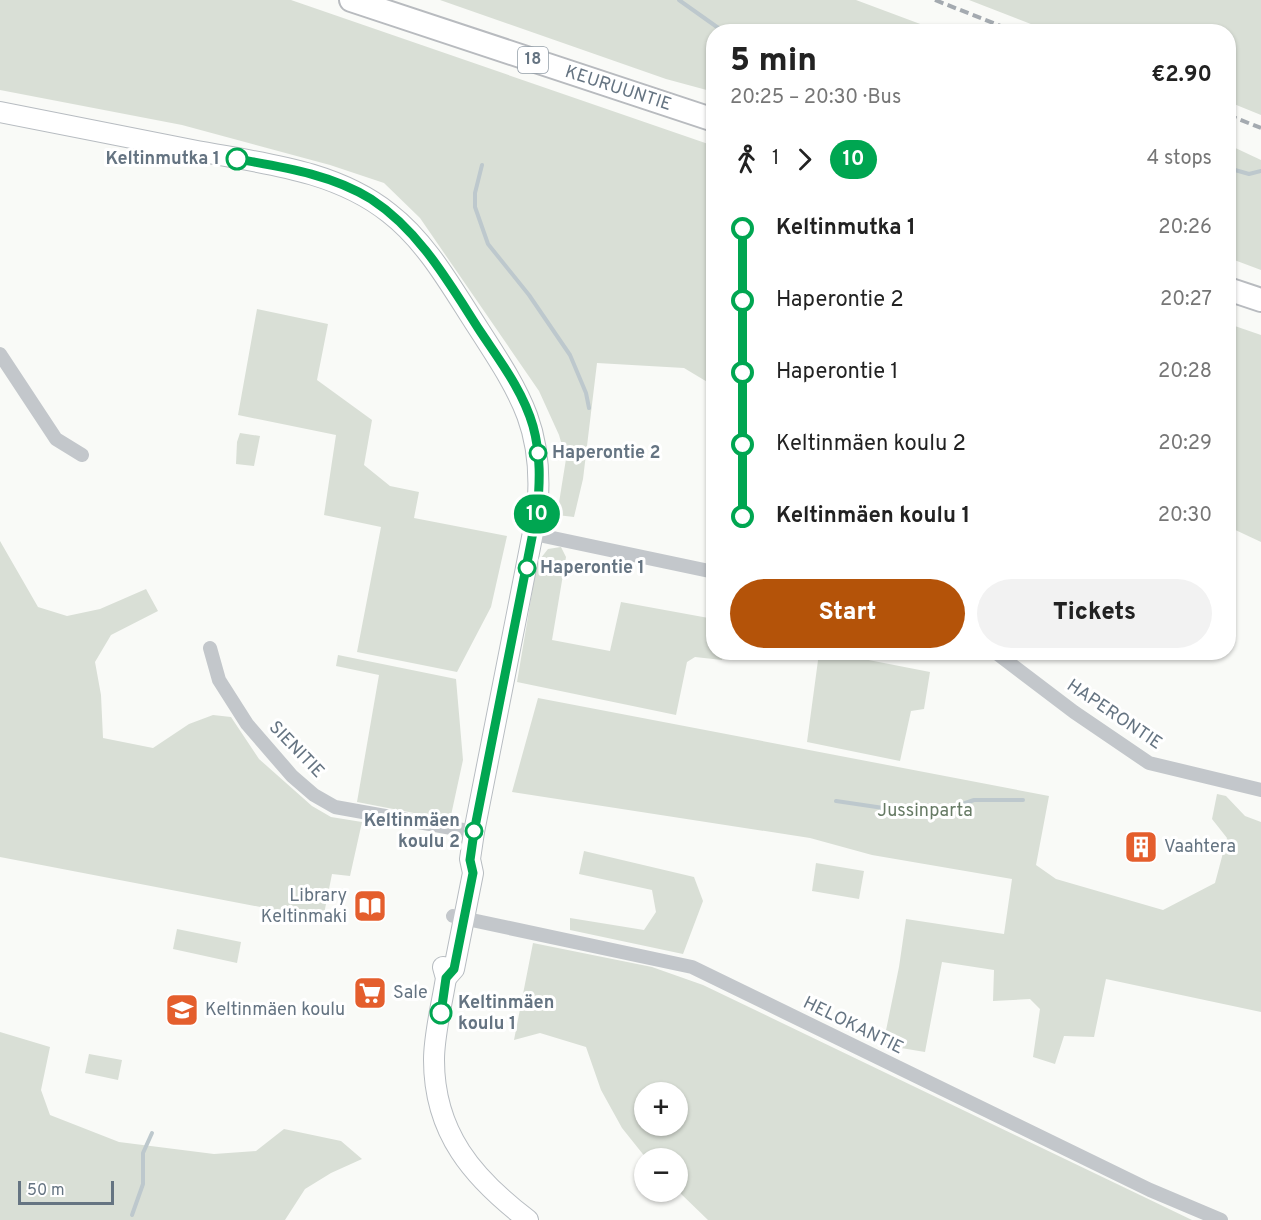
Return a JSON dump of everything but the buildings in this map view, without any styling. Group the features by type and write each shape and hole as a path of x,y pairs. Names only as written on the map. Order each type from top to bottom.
{"highway":[{"name":"KEURUUNTIE","path":"351,0 706,117"},
{"path":"1236,279 1261,285"},
{"path":"1236,292 1261,300"}],"main road":[{"path":"0,112 294,170 353,190 391,214 410,232 432,259 501,363 525,405 537,447 540,479 534,534 470,860 462,871 459,917 443,966 446,978 434,1058 436,1089 443,1116 455,1143 474,1173 528,1220"}],"street":[{"path":"0,354 57,439 82,455"},
{"path":"534,534 706,570"},
{"name":"SIENITIE","path":"210,648 219,680 247,724 292,776 314,795 335,807 474,832"},
{"name":"HAPERONTIE","path":"1006,660 1074,712 1149,764 1261,789"},
{"name":"HELOKANTIE","path":"459,917 692,967 1083,1158 1221,1220"}],"green space":[{"path":"0,0 291,0 706,143 706,381 684,368 597,363 583,479 574,517 557,515 566,459 559,435 539,391 420,218 384,183 330,165 182,125 0,90"},
{"path":"440,0 856,0 920,24 706,24 706,90 666,79"},
{"path":"969,0 1261,0 1261,115 1236,105 1236,24 1031,24"},
{"path":"1236,148 1261,160 1261,270 1236,261"},
{"path":"257,309 328,324 317,380 372,420 364,465 390,486 419,492 414,518 507,536 491,607 457,672 357,652 381,527 324,515 336,435 238,415"},
{"path":"1236,326 1261,335 1261,542 1236,530"},
{"path":"240,433 260,436 254,466 236,464 237,442"},
{"path":"0,541 38,607 67,616 100,609 146,589 158,611 111,635 95,662 101,695 103,738 153,748 189,724 213,715 231,717 259,759 312,806 331,817 362,822 350,876 332,874 323,919 0,857"},
{"path":"561,547 566,557 552,640 610,651 621,602 706,618 706,658 695,657 687,662 676,715 517,682 537,563 548,549"},
{"path":"338,655 456,679 463,760 450,820 357,802 379,675 336,666"},
{"path":"818,660 868,660 930,672 924,709 911,711 900,761 807,742"},
{"name":"Jussinparta","path":"538,698 1049,796 1036,865 1056,879 1163,910 1215,883 1227,838 1212,819 1217,794 1226,796 1245,816 1261,822 1261,1012 1106,979 1094,1037 1064,1036 1055,1064 1033,1057 1040,1009 1030,999 993,1001 994,970 942,962 925,1052 883,1045 906,919 1004,934 1012,879 872,855 810,838 512,792"},
{"path":"584,851 694,877 703,901 683,954 570,930 570,918 644,930 656,912 652,890 579,874"},
{"path":"816,863 864,871 859,899 812,891"},
{"path":"177,929 241,942 237,963 173,949"},
{"path":"533,943 652,967 703,985 1192,1220 708,1220 688,1201 688,1148 638,1148 622,1128 601,1090 586,1047 540,1033 514,1040"},
{"path":"0,1032 50,1047 41,1090 50,1115 119,1142 214,1154 256,1151 284,1129 341,1141 362,1159 331,1173 305,1189 285,1220 0,1220"},
{"path":"89,1054 122,1060 118,1080 85,1073"}],"waterway":[{"path":"679,0 713,24"},
{"path":"482,165 475,193 475,207 488,244 529,295 570,355 586,393 589,408"},
{"path":"1236,170 1249,174 1261,171"},
{"path":"836,801 931,815 974,800 1023,800"},
{"path":"132,1215 143,1184 143,1153 152,1133"}],"railway":[{"path":"935,0 996,24"},
{"path":"1236,118 1261,128"}],"bus line":[{"name":"10","path":"237,159 294,170 336,183 369,198 391,214 425,250 460,300 515,386 532,426 537,447 540,479 537,512 474,832 470,860 473,873 470,893 454,969 446,978 441,1013"}],"place":[{"name":"Keltinmutka 1","path":"237,159"},
{"name":"Haperontie 2","path":"538,453"},
{"name":"Haperontie 1","path":"527,568"},
{"name":"Keltinmäen koulu 2","path":"474,831"},
{"name":"Vaahtera","path":"1141,847"},
{"name":"Library Keltinmaki","path":"370,906"},
{"name":"Sale","path":"370,993"},
{"name":"Keltinmäen koulu","path":"182,1010"},
{"name":"Keltinmäen koulu 1","path":"441,1013"}]}
